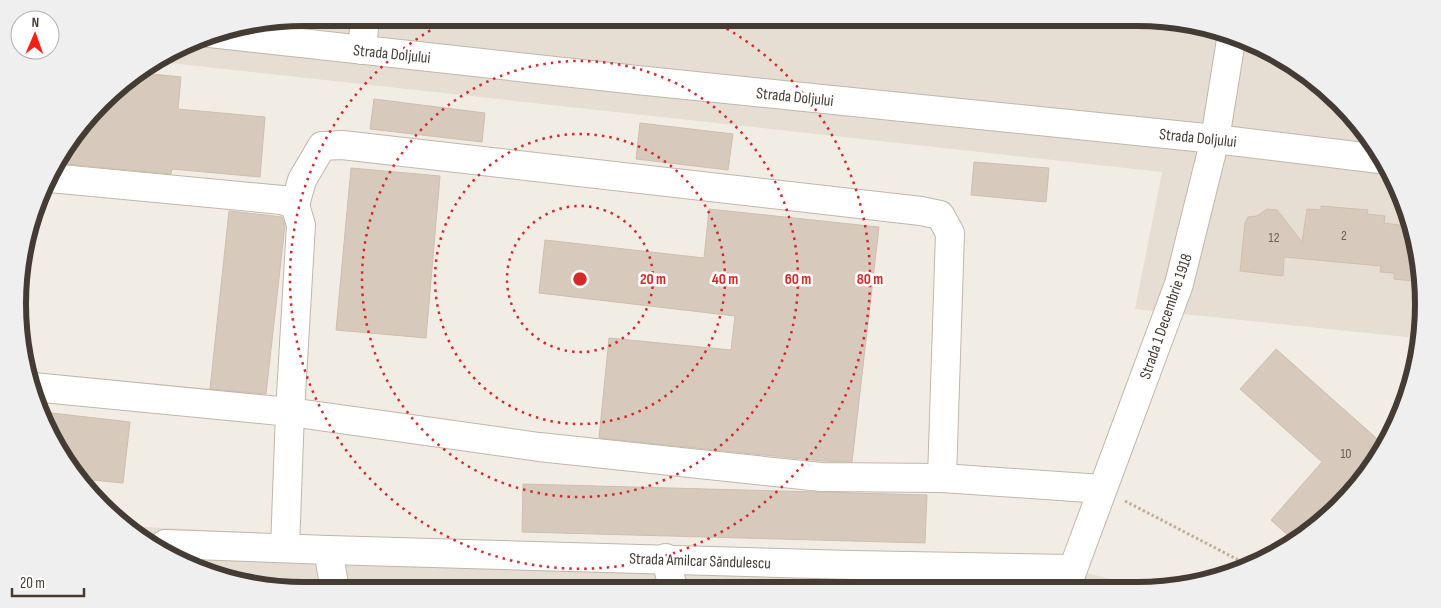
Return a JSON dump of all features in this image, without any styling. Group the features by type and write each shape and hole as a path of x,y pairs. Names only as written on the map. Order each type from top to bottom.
{"street":[{"path":"362,50 364,26"},
{"name":"Strada Doljului","path":"231,36 1215,138 1373,158"},
{"name":"Strada 1 Decembrie 1918","path":"1069,579 1179,284 1215,138 1231,43"},
{"path":"285,548 290,412 301,225 295,205 302,180 322,146 342,145 921,211 940,215 950,233 942,478"},
{"path":"56,179 282,200 295,205"},
{"path":"39,388 290,412 539,447 821,477 942,478 1102,489"},
{"name":"Strada Amilcar Săndulescu","path":"165,544 852,565 1069,579"},
{"path":"328,550 334,582"},
{"path":"666,558 671,582"}],"path":[{"path":"1102,489 1241,562"}],"shaded area":[{"path":"304,26 1137,26 1191,32 1243,47 1276,63 1291,73 1320,95 1346,121 1368,150 1378,165 1394,198 1405,232 1414,286 1415,304 1412,338 1135,309 1162,172 166,63 198,47 232,36 268,29"},
{"path":"139,527 286,534 1029,559 1124,582 286,581 232,572 198,561 165,545"}],"building":[{"path":"149,74 181,77 178,109 265,117 260,177 172,169 171,174 64,164 95,121 121,95"},
{"path":"374,99 485,113 482,142 370,129"},
{"path":"640,123 733,134 728,170 636,159"},
{"path":"974,162 1049,168 1046,202 971,195"},
{"path":"351,168 440,176 426,338 336,330"},
{"path":"1321,206 1368,210 1367,214 1385,216 1384,223 1403,225 1413,281 1394,279 1394,273 1380,272 1381,266 1284,257 1283,276 1240,271 1245,223 1248,217 1257,216 1267,209 1277,210 1302,242 1307,209 1321,210"},
{"path":"709,209 879,227 852,462 822,461 599,438 609,338 731,350 735,316 539,293 545,240 704,258"},
{"path":"229,211 282,217 285,225 266,394 210,389"},
{"path":"1276,349 1379,441 1346,487 1320,513 1289,536 1271,520 1322,462 1240,389"},
{"path":"48,413 130,422 123,483 89,480 63,443"},
{"path":"523,484 927,495 925,543 522,532"}]}
